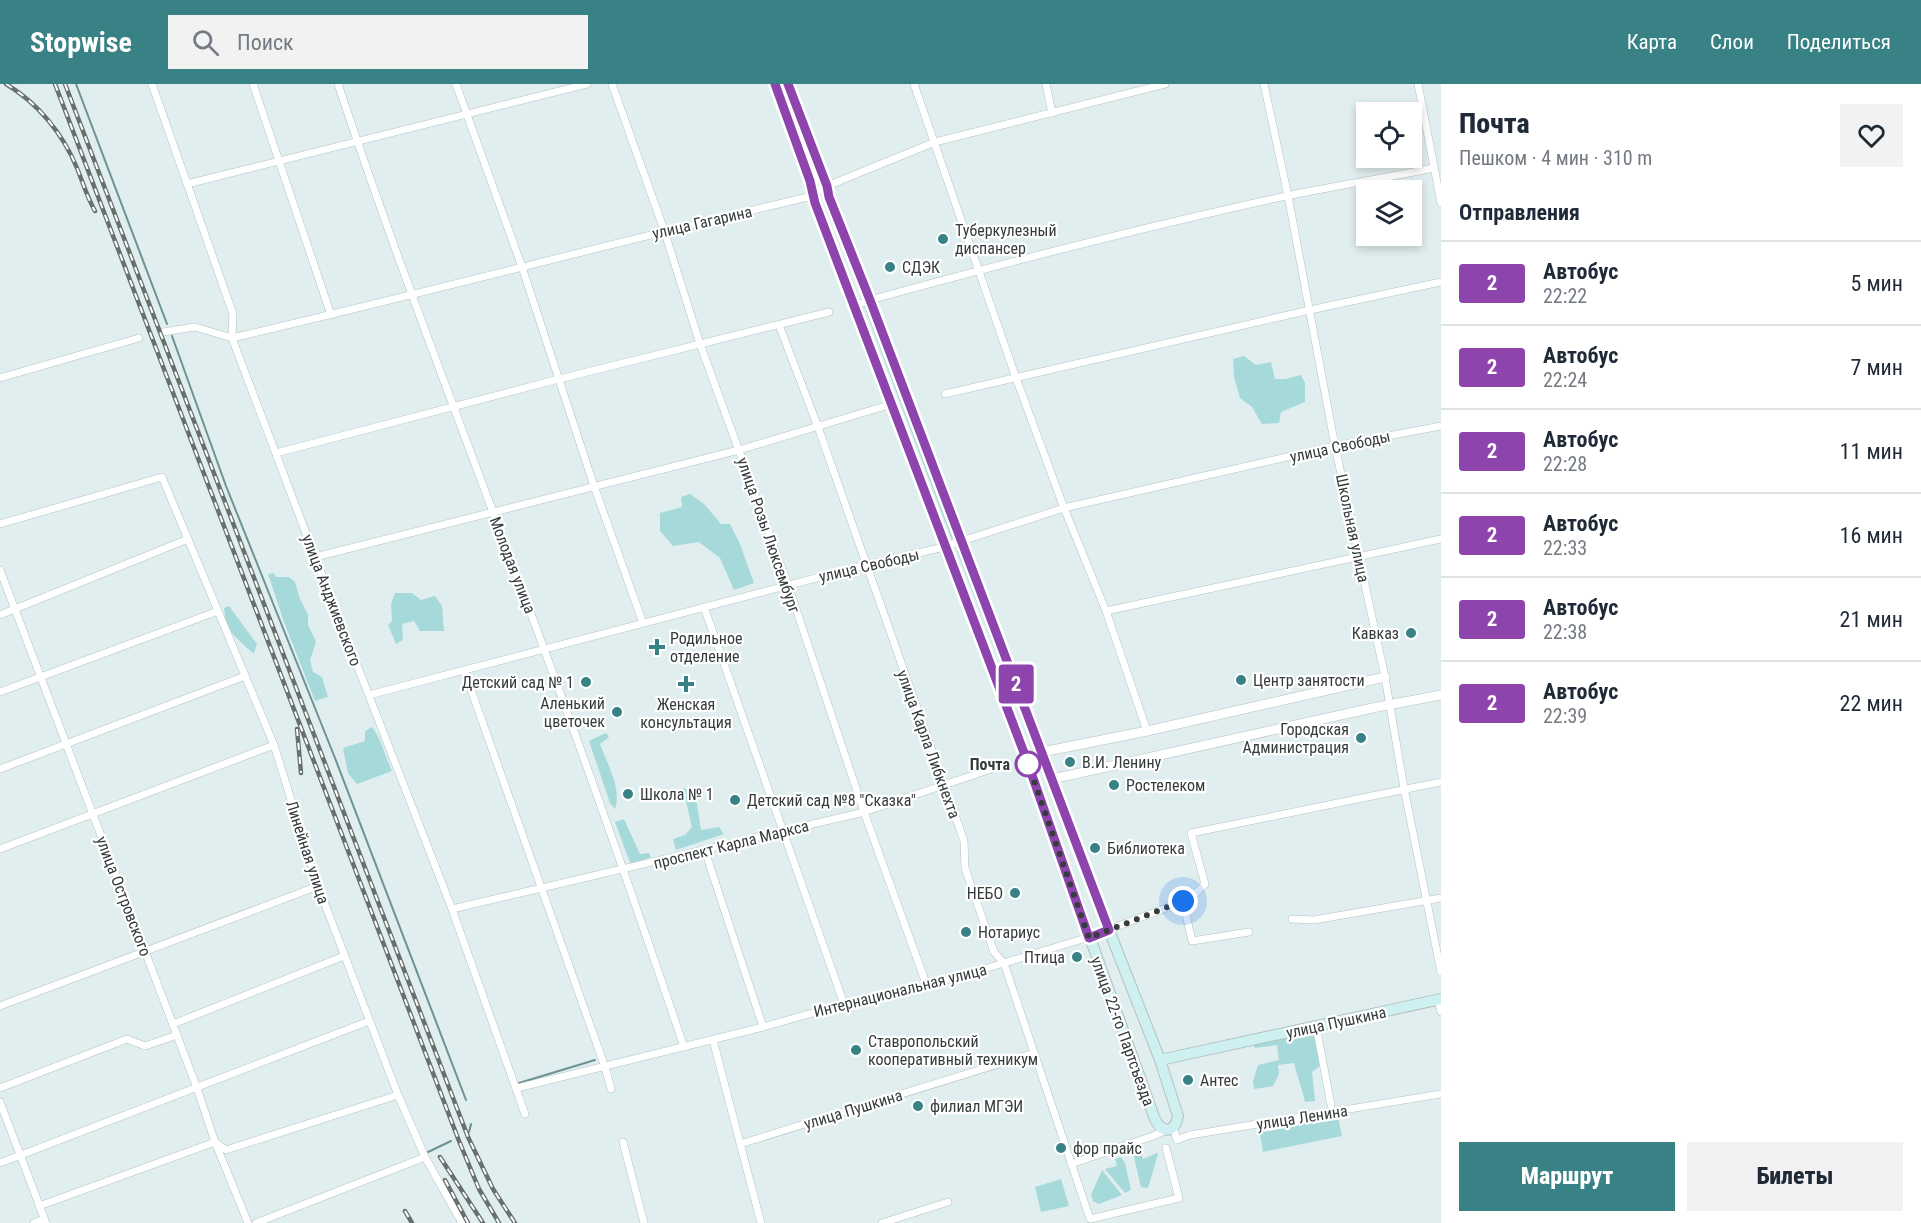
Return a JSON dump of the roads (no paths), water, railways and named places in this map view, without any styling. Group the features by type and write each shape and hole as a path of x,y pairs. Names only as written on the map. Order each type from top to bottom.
{"main road":[{"name":"улица 22-го Партсъезда","path":"775,84 810,181 812,195 1026,758 1157,1125 1169,1128 1178,1116 1160,1060 829,197 827,186 788,84"},
{"name":"улица Пушкина","path":"1160,1060 1440,999"}],"street":[{"name":"улица Анджиевского","path":"152,84 233,314 232,338 452,909 525,1113"},
{"path":"253,84 330,315"},
{"name":"Молодая улица","path":"338,84 412,295 624,870 684,1047"},
{"path":"456,84 522,267 594,486 643,623"},
{"path":"187,184 587,84"},
{"name":"улица Розы Люксембург","path":"612,84 664,230 700,344 788,585 864,812 927,986"},
{"path":"914,84 1016,378 1064,508 1106,611 1147,730"},
{"path":"1046,84 1052,113"},
{"name":"улица Гагарина","path":"232,338 812,195 827,186 935,142 1165,84"},
{"name":"Школьная улица","path":"1264,84 1288,196 1335,446 1385,677 1404,788 1441,972"},
{"path":"1418,84 1441,203"},
{"path":"854,306 979,270 1119,234 1288,196 1434,168"},
{"path":"945,394 1441,282"},
{"path":"276,453 559,379 830,312"},
{"name":"улица Карла Либкнехта","path":"779,325 818,427 964,841 964,868 994,952 1004,963 1090,1219 1179,1198 1166,1148"},
{"path":"163,332 195,327 232,338"},
{"path":"0,378 139,338"},
{"path":"315,557 739,450 892,405"},
{"name":"улица Свободы","path":"369,695 866,564 945,547 1064,508 1335,446 1441,426"},
{"name":"Линейная улица","path":"0,524 162,477 274,745 318,886 398,1095 425,1157 462,1223"},
{"path":"1106,611 1441,538"},
{"path":"0,615 188,539"},
{"name":"улица Островского","path":"0,570 173,1024 215,1142 248,1223"},
{"path":"704,607 844,1004"},
{"path":"0,692 218,611"},
{"path":"464,670 611,1089"},
{"path":"0,769 245,676"},
{"path":"1042,752 1385,677"},
{"path":"1052,779 1441,695"},
{"path":"0,849 274,745"},
{"name":"проспект Карла Маркса","path":"452,909 864,812 1006,764"},
{"path":"1404,788 1441,782"},
{"name":"Интернациональная улица","path":"517,1088 713,1040 844,1004 927,986 1089,938 1190,899 1205,884 1191,833 1404,788"},
{"path":"705,851 763,1027"},
{"path":"0,1006 318,886"},
{"path":"1292,919 1314,920 1441,898"},
{"path":"1183,901 1192,941 1249,932"},
{"path":"173,1024 344,956"},
{"path":"1440,999 1441,1012"},
{"path":"0,1163 369,1021"},
{"path":"1316,1026 1331,1105"},
{"path":"0,1088 127,1039 145,1047 177,1035"},
{"path":"713,1040 761,1223"},
{"name":"улица Пушкина","path":"740,1144 1034,1053"},
{"name":"улица Ленина","path":"1169,1128 1177,1140 1190,1135 1441,1094"},
{"path":"39,1206 215,1142 226,1150 398,1095"},
{"path":"0,1102 45,1221 34,1223"},
{"path":"1071,1164 1169,1128"},
{"path":"623,1142 644,1223"},
{"path":"256,1223 425,1157"},
{"path":"882,1223 948,1202"}],"waterway":[{"path":"76,84 167,324"},
{"path":"172,336 226,486 335,758 466,1100"},
{"path":"519,1083 595,1060"},
{"path":"469,1132 471,1124"},
{"path":"428,1152 451,1141"}],"railway":[{"path":"6,84 29,100 57,131 71,155 95,211"},
{"path":"55,84 459,1141 479,1189 499,1223"},
{"path":"65,84 468,1137 493,1189 515,1223"},
{"path":"297,729 301,773"},
{"path":"440,1157 483,1223"},
{"path":"445,1180 468,1223"},
{"path":"405,1211 412,1223"}],"place":[{"name":"Туберкулезный диспансер","path":"943,239"},
{"name":"СДЭК","path":"890,267"},
{"name":"Кавказ","path":"1411,633"},
{"name":"Родильное отделение","path":"657,647"},
{"name":"Центр занятости","path":"1241,680"},
{"name":"Детский сад № 1","path":"586,682"},
{"name":"Женская консультация","path":"686,684"},
{"name":"Аленький цветочек","path":"617,712"},
{"name":"Городская Администрация","path":"1361,738"},
{"name":"В.И. Ленину","path":"1070,762"},
{"name":"Почта","path":"1028,764"},
{"name":"Ростелеком","path":"1114,785"},
{"name":"Школа № 1","path":"628,794"},
{"name":"Детский сад №8 \"Сказка\"","path":"735,800"},
{"name":"Библиотека","path":"1095,848"},
{"name":"НЕБО","path":"1015,893"},
{"name":"Нотариус","path":"966,932"},
{"name":"Птица","path":"1077,957"},
{"name":"Ставропольский кооперативный техникум","path":"856,1050"},
{"name":"Антес","path":"1188,1080"},
{"name":"филиал МГЭИ","path":"918,1106"},
{"name":"фор прайс","path":"1061,1148"}]}
